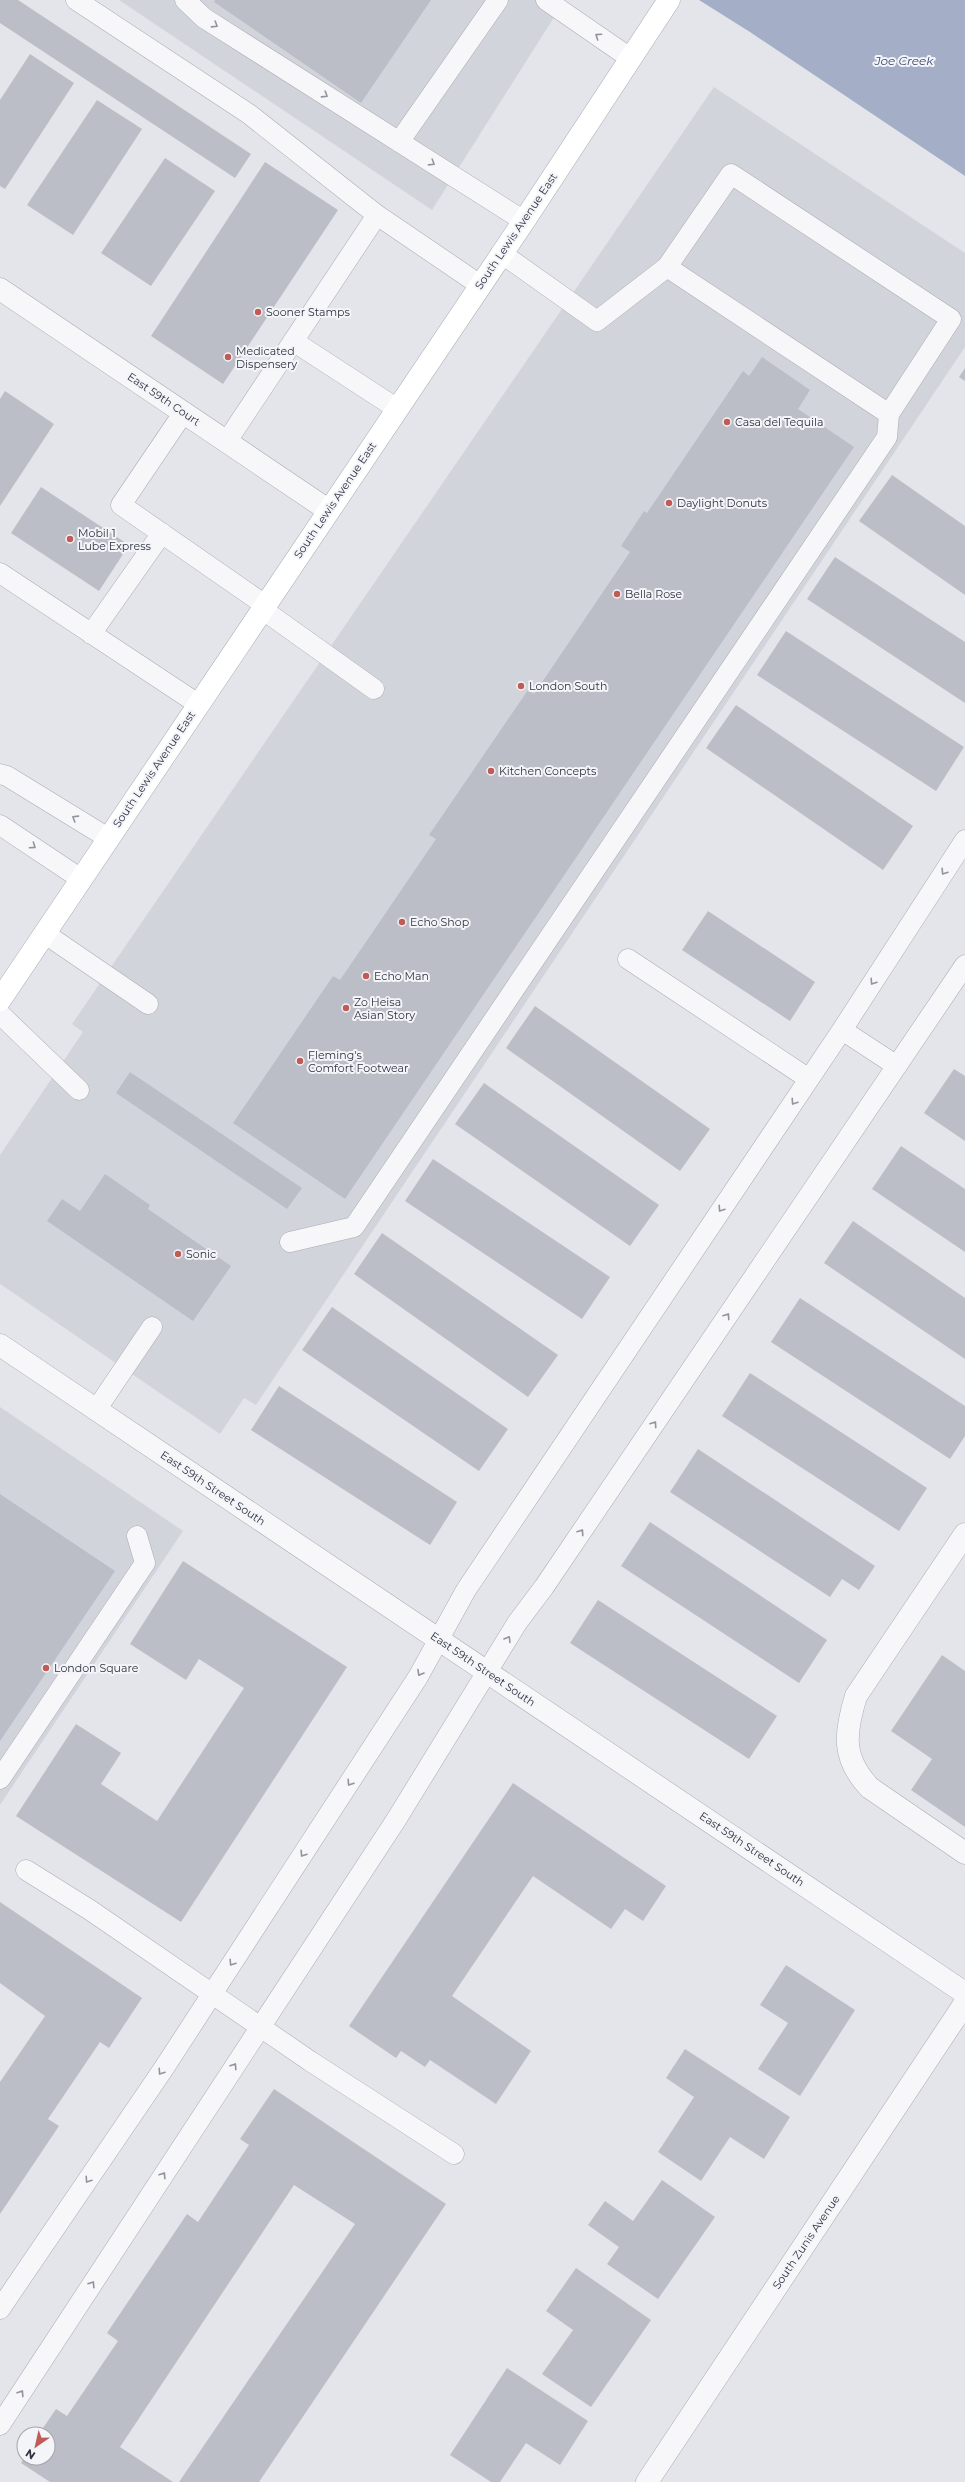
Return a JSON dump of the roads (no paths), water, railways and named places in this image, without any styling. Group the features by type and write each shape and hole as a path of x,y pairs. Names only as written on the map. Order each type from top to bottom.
{"main road":[{"name":"South Lewis Avenue East","path":"0,1000 396,408 524,221 669,0"}],"street":[{"name":"East 59th Court","path":"0,289 328,510"},
{"name":"East 59th Street South","path":"0,1345 965,1992"},
{"path":"965,1534 856,1696 848,1721 847,1742 858,1775 870,1788 965,1852"},
{"name":"South Zunis Avenue","path":"647,2482 965,2003"}],"lane":[{"path":"76,0 249,114 377,215 480,285"},
{"path":"185,0 204,18 524,221"},
{"path":"400,142 498,0"},
{"path":"546,0 630,58"},
{"path":"290,1242 354,1227 887,437 889,414 951,319 731,174 667,267 597,321 501,253"},
{"path":"227,441 377,215"},
{"path":"667,267 889,414"},
{"path":"293,341 396,408"},
{"path":"184,412 121,505 162,533 374,689"},
{"path":"92,634 162,533"},
{"path":"0,573 198,704"},
{"path":"0,774 7,776 108,838"},
{"path":"0,825 81,879"},
{"path":"0,2309 212,1995 418,1677 470,1583 842,1030 965,840"},
{"path":"44,933 148,1004"},
{"path":"628,959 808,1080"},
{"path":"0,2426 396,1820 517,1623 544,1587 965,965"},
{"path":"0,1014 79,1090"},
{"path":"842,1030 897,1066"},
{"path":"96,1410 152,1327"},
{"path":"0,1779 144,1563 137,1536"},
{"path":"26,1870 90,1910 212,1995 454,2154"}],"water":[{"name":"Joe Creek","path":"699,0 965,0 965,176 750,32"}],"place":[{"name":"Sooner Stamps","path":"258,312"},
{"name":"Medicated Dispensery","path":"228,357"},
{"name":"Casa del Tequila","path":"727,422"},
{"name":"Daylight Donuts","path":"669,503"},
{"name":"Mobil 1 Lube Express","path":"70,539"},
{"name":"Bella Rose","path":"617,594"},
{"name":"London South","path":"521,686"},
{"name":"Kitchen Concepts","path":"491,771"},
{"name":"Echo Shop","path":"402,922"},
{"name":"Echo Man","path":"366,976"},
{"name":"Zo Heisa Asian Story","path":"346,1008"},
{"name":"Fleming's Comfort Footwear","path":"300,1061"},
{"name":"Sonic","path":"178,1254"},
{"name":"London Square","path":"46,1668"}]}
